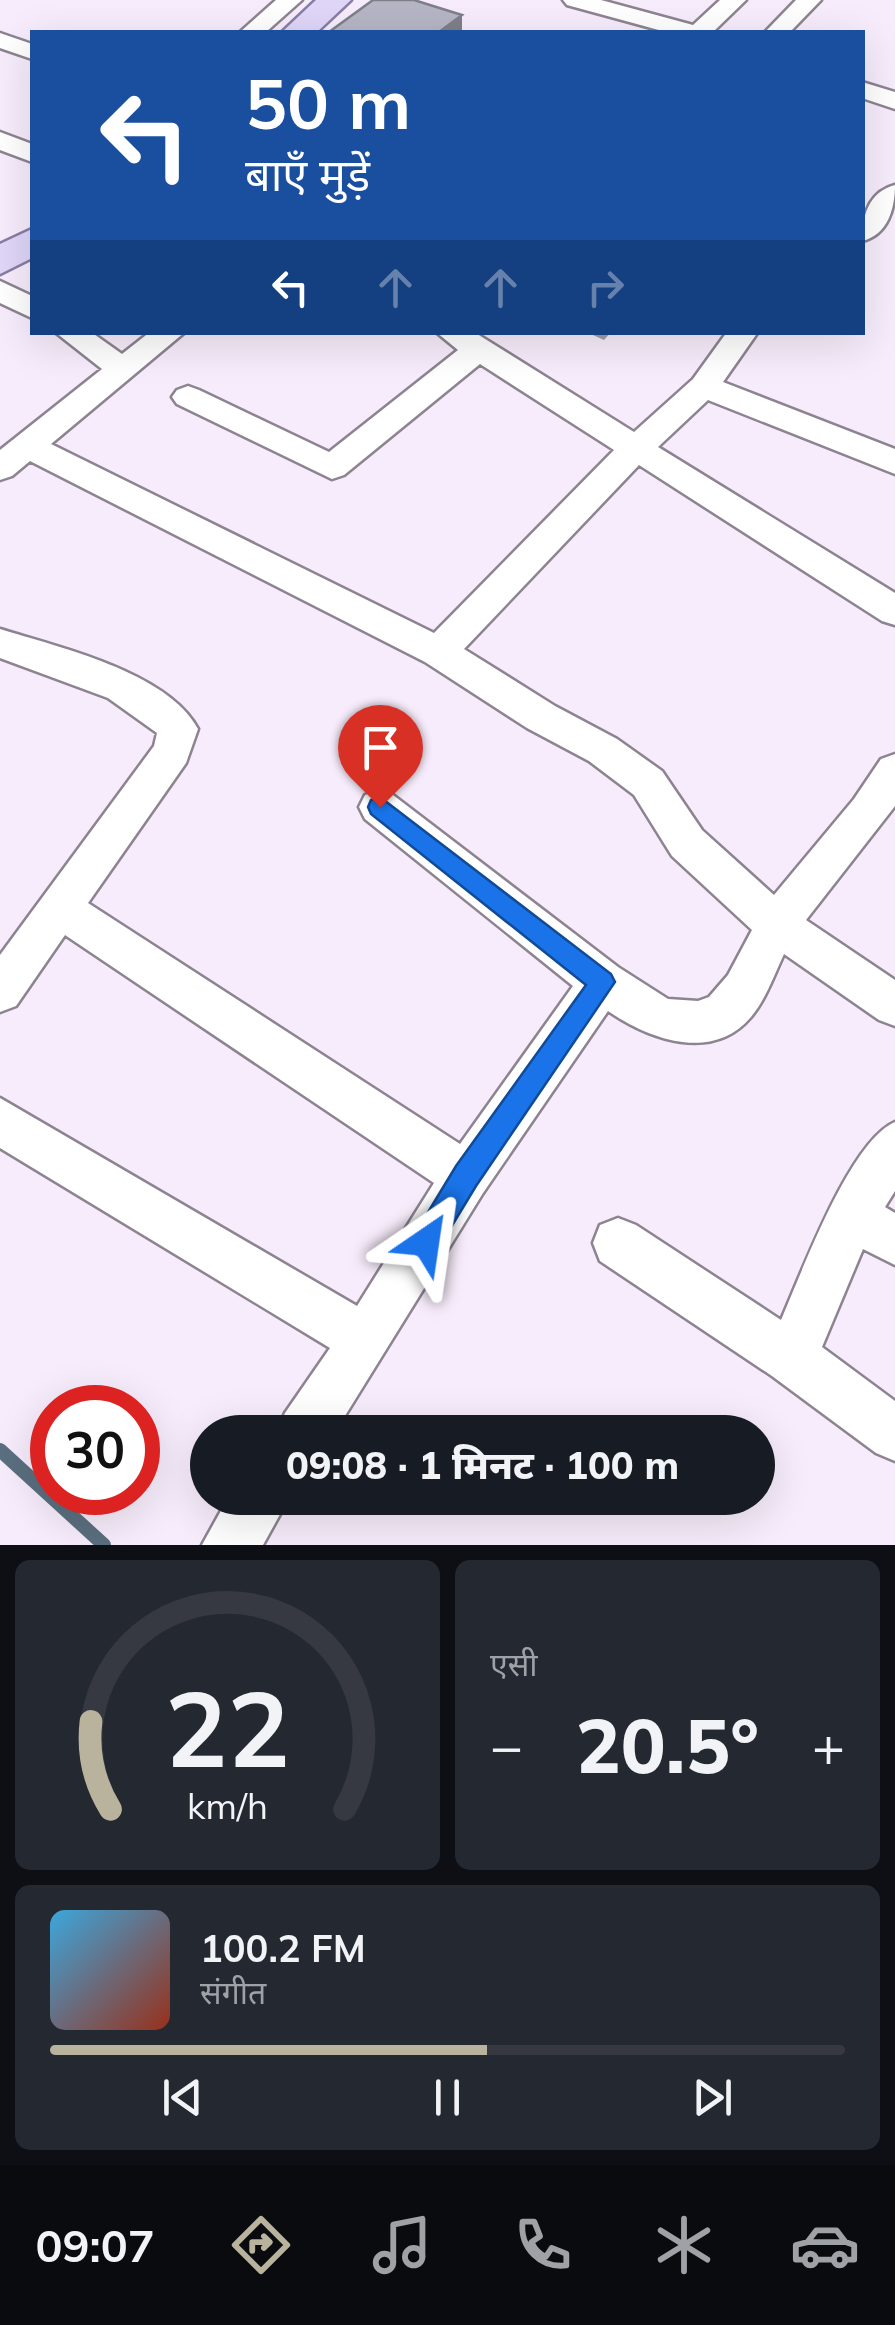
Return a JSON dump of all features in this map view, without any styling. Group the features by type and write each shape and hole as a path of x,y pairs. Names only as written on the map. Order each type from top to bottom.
{"main road":[{"path":"300,30 335,0"},
{"path":"321,30 356,0"},
{"path":"0,262 30,242"},
{"path":"0,281 30,261"}],"street":[{"path":"254,30 290,0"},
{"path":"575,0 638,7 688,30"},
{"path":"702,30 734,0"},
{"path":"779,30 809,0"},
{"path":"0,40 30,51"},
{"path":"865,90 895,101"},
{"path":"0,140 30,153"},
{"path":"865,184 894,194 876,230"},
{"path":"0,290 30,307"},
{"path":"74,335 122,368"},
{"path":"166,335 13,457 309,584 438,652 541,718 604,750 648,783 687,842 777,925 895,1005"},
{"path":"438,652 636,448 704,386 741,335"},
{"path":"188,397 332,467 465,341 895,611"},
{"path":"704,386 895,462"},
{"path":"0,643 128,692 166,712 178,729 172,752 0,991"},
{"path":"380,807 602,982 652,1015 680,1024 717,1018 747,985 777,925 889,795"},
{"path":"60,908 466,1176"},
{"path":"315,1415 466,1176 602,982"},
{"path":"0,1122 366,1340"},
{"path":"791,1357 874,1228 895,1146"},
{"path":"618,1243 791,1357 895,1434"},
{"path":"230,1545 250,1515"}],"building":[{"path":"373,0 414,0 462,15 442,30 332,30"}],"waterway":[{"path":"0,1450 104,1545"}],"route":[{"path":"380,807 602,982 466,1176 426,1242"}]}
